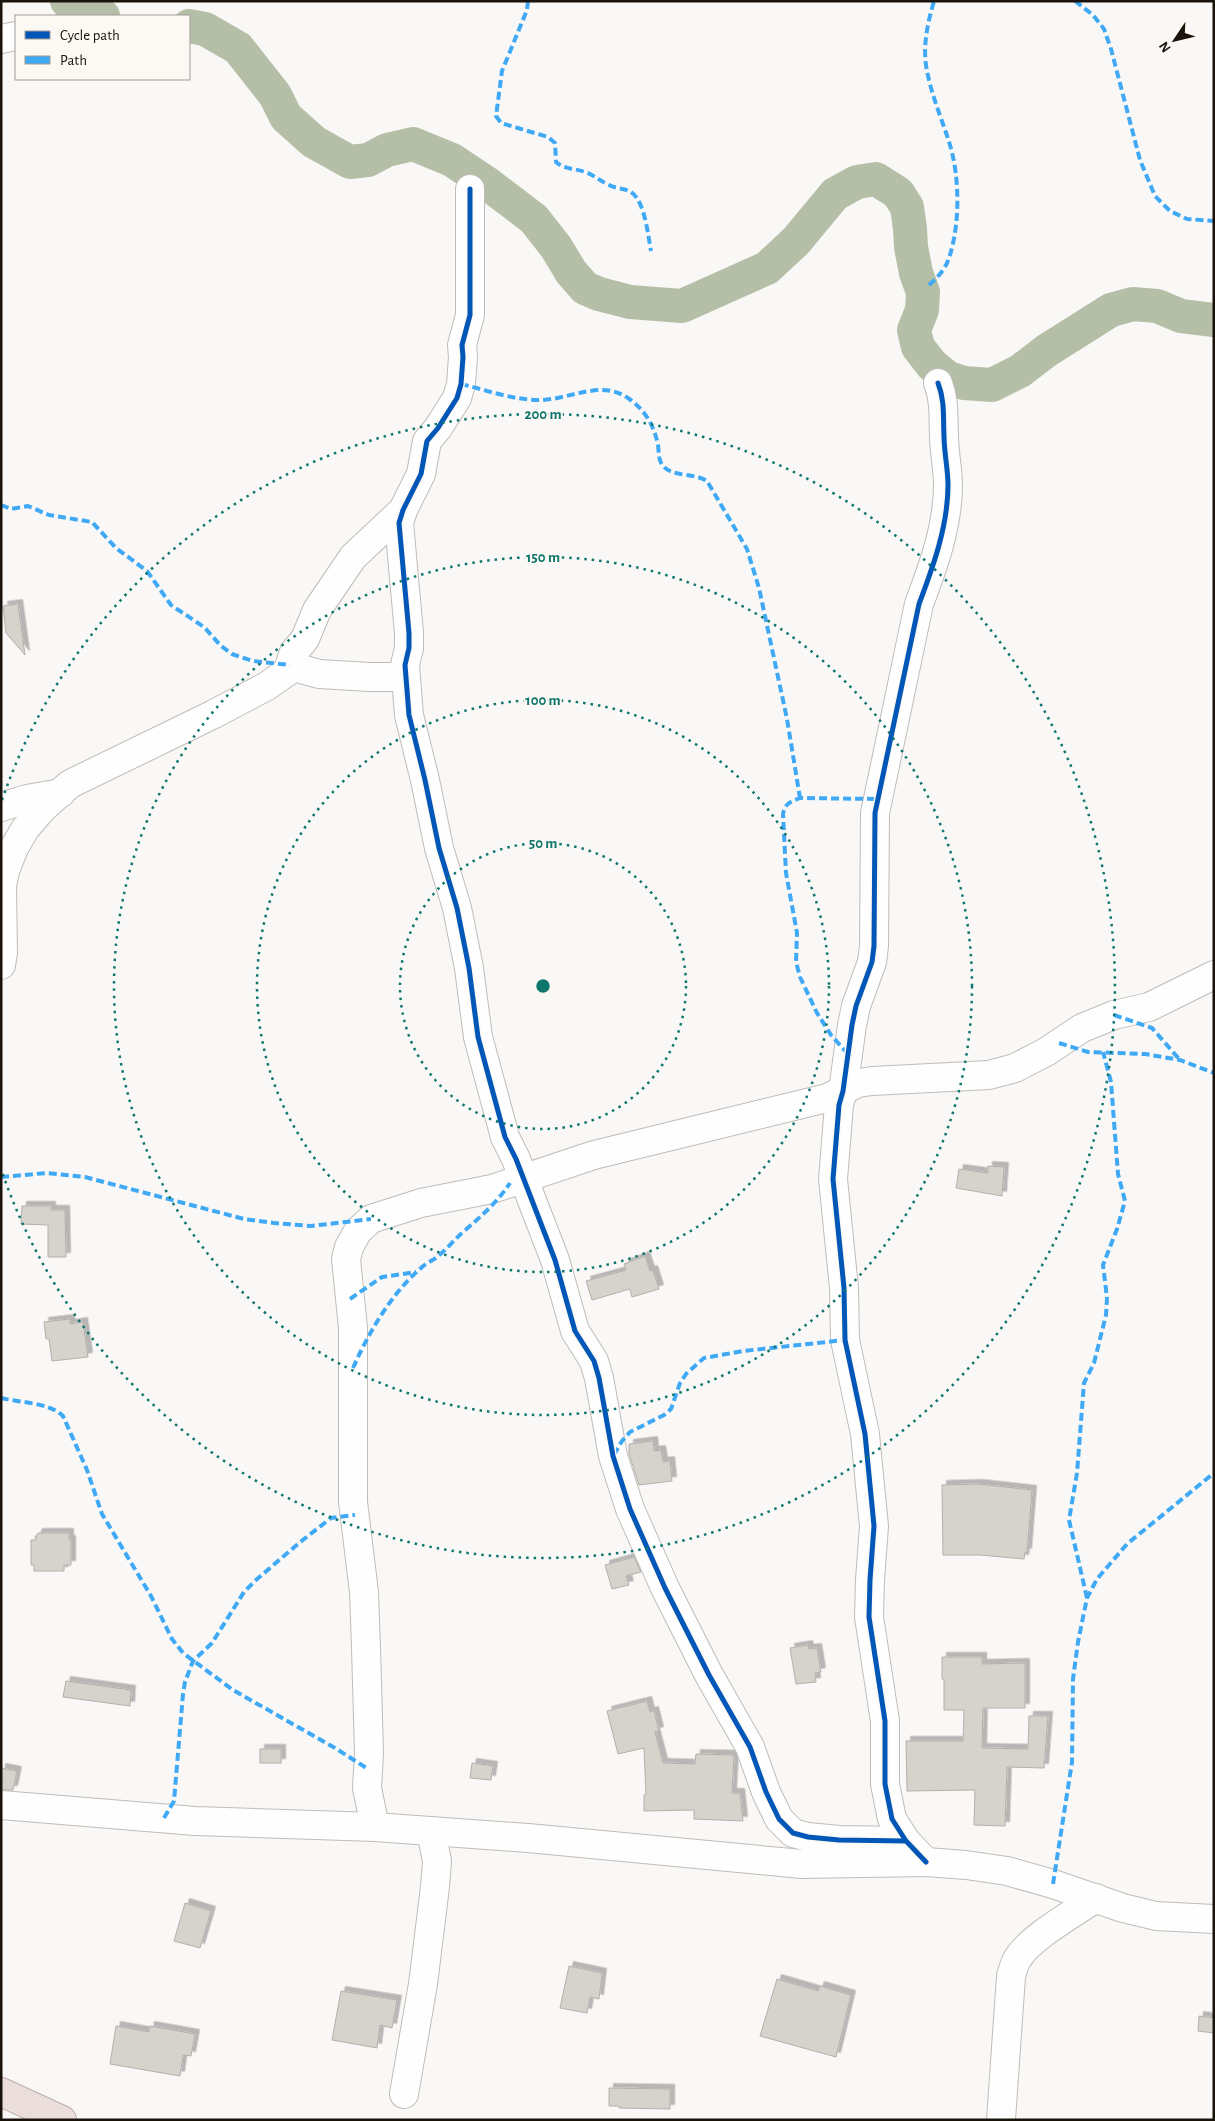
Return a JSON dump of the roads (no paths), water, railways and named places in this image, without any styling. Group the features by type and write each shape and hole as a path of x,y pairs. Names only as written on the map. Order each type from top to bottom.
{"highway":[{"path":"1,2092 62,2120"}],"street":[{"path":"1,39 15,36"},
{"path":"470,189 470,315 462,345 461,384 457,398 438,428 427,441 421,474 403,510 399,523 410,633 405,677 409,715 439,848 457,908 469,968 478,1037 505,1137 524,1179 555,1260 575,1332 594,1362 599,1378 613,1456 630,1509 665,1588 709,1675 750,1747 766,1792 779,1819 794,1833 808,1837 839,1840 906,1841"},
{"path":"926,1862 906,1841 892,1819 885,1784 885,1721 869,1617 874,1526 865,1434 845,1340 844,1288 833,1179 839,1105 843,1092 856,1006 872,962 874,946 875,813 919,604 931,574 945,515 948,486 943,396 938,383"},
{"path":"288,670 294,652 305,639 317,610 353,557 403,510"},
{"path":"1,966 3,953 2,886 14,848 25,829 43,808 70,784 214,714 267,686 294,667 319,674 405,677"},
{"path":"1,807 27,799 61,793"},
{"path":"375,1827 369,1806 367,1788 369,1753 364,1592 353,1502 353,1328 346,1259 348,1247 358,1231 371,1219 421,1202 492,1189 594,1155 827,1098 843,1092 858,1083 989,1075 1015,1068 1046,1052 1082,1028 1114,1015 1149,1007 1214,975"},
{"path":"1,1806 195,1821 375,1827 431,1831 538,1839 802,1864 926,1862 1007,1870 1123,1908 1156,1916 1214,1919"},
{"path":"404,2094 423,1984 435,1887 437,1861 431,1831"},
{"path":"1001,2120 1011,1976 1017,1958 1026,1948 1048,1931 1096,1898"}],"waterway":[{"path":"67,1 101,15"},
{"path":"190,26 205,29 238,48 275,95 286,117 314,142 350,162 368,160 387,150 413,144 452,160 488,184 534,219 556,247 571,272 585,288 599,294 630,302 682,306 767,268 796,241 835,194 857,182 876,179 898,193 907,207 911,247 916,273 923,292 922,310 914,330 918,347 932,365 948,378 964,383 992,385 1020,371 1046,351 1111,310 1133,304 1157,306 1181,316 1214,320"}]}
